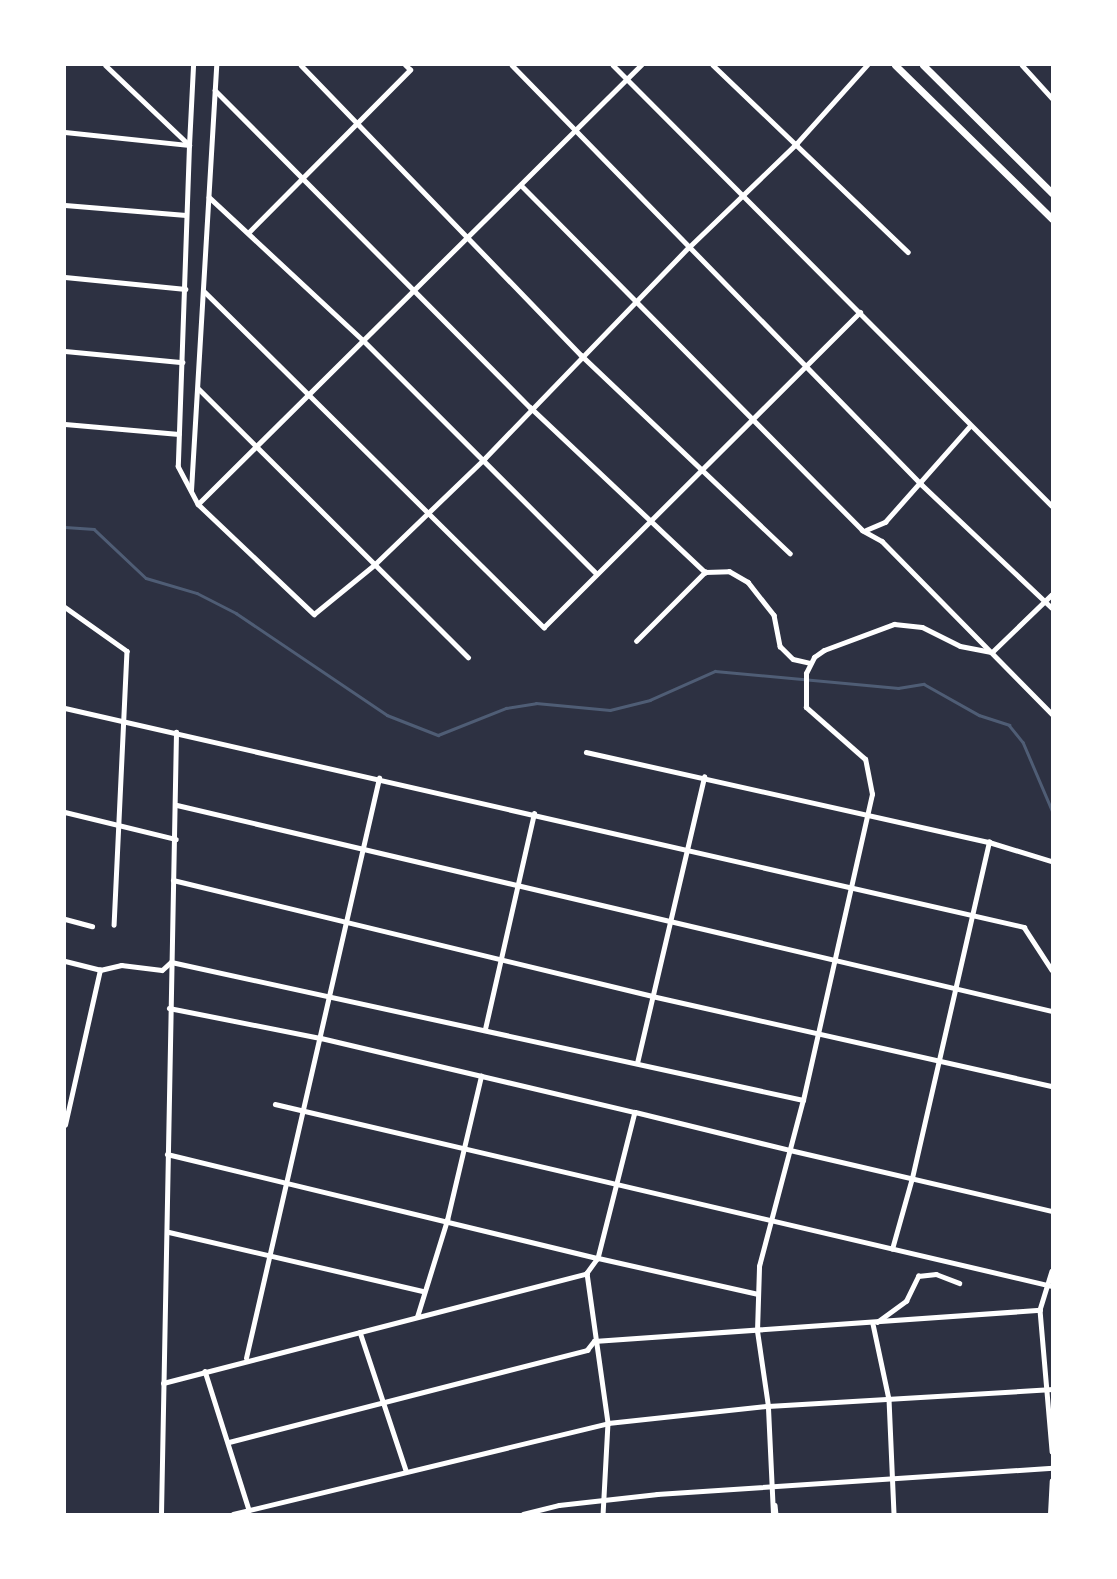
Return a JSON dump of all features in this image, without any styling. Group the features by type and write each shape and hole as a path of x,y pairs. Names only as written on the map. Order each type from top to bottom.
{"main road":[{"path":"895,65 1052,219"},
{"path":"923,65 1052,193"}],"street":[{"path":"105,65 189,145"},
{"path":"193,65 178,466 198,504 314,614 374,565 484,458 581,355 797,143 867,65"},
{"path":"191,490 205,292 216,65"},
{"path":"302,65 581,355 790,553"},
{"path":"248,233 300,177 360,124 410,70 405,65"},
{"path":"512,65 921,484 1052,608"},
{"path":"613,65 1052,506"},
{"path":"198,504 412,290 522,186 641,65"},
{"path":"713,65 908,252"},
{"path":"1021,65 1052,99"},
{"path":"214,89 530,407 705,572"},
{"path":"65,132 189,145"},
{"path":"522,186 862,530 882,541 1052,714"},
{"path":"209,197 363,340 484,458 596,573"},
{"path":"65,205 186,215"},
{"path":"65,277 185,289"},
{"path":"205,292 430,510 544,627 750,417 860,312"},
{"path":"65,351 182,362"},
{"path":"199,389 468,657"},
{"path":"65,424 179,434"},
{"path":"862,530 885,522 970,426"},
{"path":"636,641 705,572 729,571 748,582 774,615 780,646 793,659 810,663"},
{"path":"992,652 1052,594"},
{"path":"65,607 127,651 114,925"},
{"path":"774,1514 768,1406 757,1331 759,1266 803,1100 849,884 872,794 865,759 803,700 810,663 842,642 902,624 992,652"},
{"path":"65,708 849,884 1024,927 1052,970"},
{"path":"161,1514 169,1232 169,1008 177,805 176,732"},
{"path":"586,751 989,842 1051,860"},
{"path":"637,1063 691,850 704,777"},
{"path":"247,1358 273,1255 379,778"},
{"path":"177,805 1052,1011"},
{"path":"65,812 176,839"},
{"path":"485,1029 520,885 534,813"},
{"path":"892,1249 912,1178 952,989 989,842"},
{"path":"173,880 652,996 1052,1086"},
{"path":"65,919 93,926"},
{"path":"65,961 100,970 121,965 162,970 171,962"},
{"path":"171,962 329,994 803,1100"},
{"path":"65,1125 100,970"},
{"path":"169,1008 321,1038 1052,1211"},
{"path":"417,1317 447,1220 481,1076"},
{"path":"275,1104 1051,1285"},
{"path":"163,1383 247,1358 587,1273 598,1258 635,1112"},
{"path":"167,1154 758,1294"},
{"path":"169,1232 424,1291"},
{"path":"1052,1271 1051,1285 1040,1310 1051,1389 1052,1451"},
{"path":"587,1273 594,1341 608,1423 603,1514"},
{"path":"873,1324 906,1301 918,1276 936,1274 959,1283"},
{"path":"229,1442 587,1350 594,1341 873,1324 1040,1310"},
{"path":"873,1324 889,1399 894,1514"},
{"path":"359,1330 386,1402 406,1470"},
{"path":"205,1371 248,1510"},
{"path":"233,1514 608,1423 768,1406 1051,1389"},
{"path":"523,1514 605,1499 1052,1468"},
{"path":"1050,1514 1052,1481"}],"waterway":[{"path":"65,527 94,529 146,578 197,593 236,613 387,715 438,735 506,708 536,703 610,710 650,700 715,671 898,688 924,684 979,715 1009,725 1023,742 1052,810"}]}
